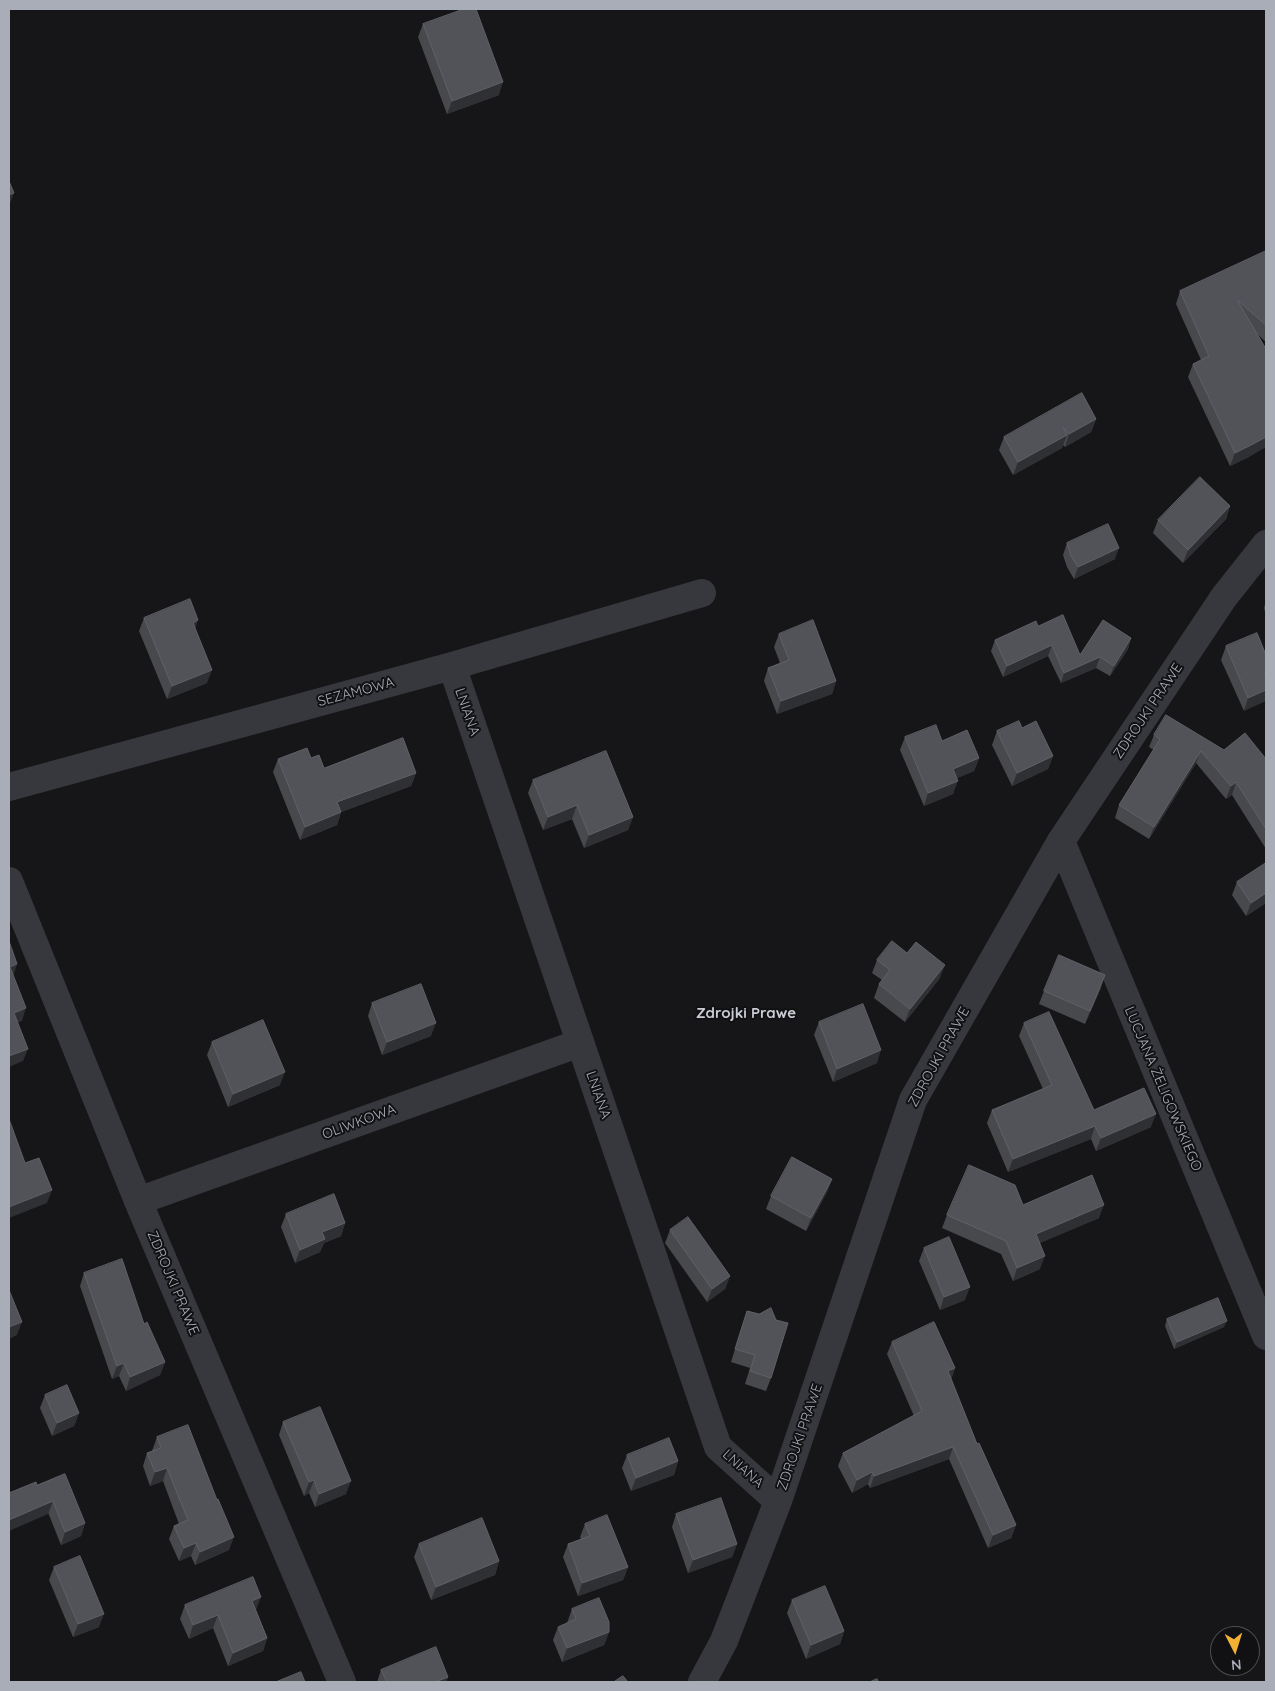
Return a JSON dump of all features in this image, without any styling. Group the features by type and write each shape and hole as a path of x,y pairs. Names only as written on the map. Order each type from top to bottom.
{"street":[{"name":"ZDROJKI PRAWE","path":"702,1682 724,1641 778,1501 913,1100 1061,841 1224,597 1266,544"},
{"name":"SEZAMOWA","path":"9,787 452,666 702,593"},
{"name":"LNIANA","path":"452,666 718,1447 778,1501"},
{"name":"LUCJANA ŻELIGOWSKIEGO","path":"1061,841 1266,1336"},
{"name":"ZDROJKI PRAWE","path":"9,881 138,1200 342,1682"},
{"name":"OLIWKOWA","path":"138,1200 580,1043"}],"building":[{"path":"464,9 476,9 503,82 452,101 423,24"},
{"path":"9,181 14,193 9,195"},
{"path":"1266,251 1266,325 1237,300 1266,349 1266,437 1235,453 1193,364 1209,356 1180,291"},
{"path":"1082,393 1096,419 1069,434 1063,427 1067,435 1018,462 1004,437"},
{"path":"1200,477 1230,506 1188,550 1158,520"},
{"path":"1108,524 1119,548 1078,567 1071,556 1067,543"},
{"path":"190,599 198,620 193,623 212,670 172,686 144,618"},
{"path":"1063,615 1080,655 1103,620 1131,638 1114,666 1100,657 1064,673 1052,645 1007,666 995,640 1036,621 1038,626"},
{"path":"813,620 836,681 781,701 768,668 789,660 779,634"},
{"path":"1257,633 1266,655 1266,672 1264,673 1266,677 1266,690 1248,698 1226,646"},
{"path":"1166,715 1224,750 1245,733 1266,759 1266,829 1236,782 1231,786 1201,751 1154,827 1119,805 1160,739 1154,735"},
{"path":"1019,721 1022,728 1036,721 1053,756 1017,773 997,731"},
{"path":"936,725 942,741 967,730 979,758 953,769 958,781 928,793 905,737"},
{"path":"403,738 416,773 337,802 341,812 305,827 278,759 307,748 311,758 319,755 324,768"},
{"path":"606,751 633,817 589,835 577,805 548,817 533,780"},
{"path":"1266,863 1266,893 1251,903 1237,882"},
{"path":"9,941 17,964 10,967 26,1008 14,1013 28,1049 9,1056"},
{"path":"892,941 907,953 916,942 945,965 910,1009 879,984 890,970 877,960"},
{"path":"1059,955 1105,975 1090,1011 1044,991"},
{"path":"421,984 436,1023 387,1042 372,1003"},
{"path":"863,1004 881,1050 837,1069 819,1022"},
{"path":"1049,1012 1094,1110 1144,1088 1156,1114 1101,1138 1095,1126 1013,1159 992,1110 1052,1085 1024,1023"},
{"path":"263,1020 285,1072 233,1094 212,1042"},
{"path":"9,1119 25,1163 39,1158 52,1190 9,1207"},
{"path":"792,1157 832,1179 811,1218 771,1196"},
{"path":"969,1165 1015,1185 1023,1205 1092,1175 1104,1205 1036,1234 1045,1256 1017,1268 1006,1241 947,1215"},
{"path":"334,1194 345,1223 322,1232 325,1239 300,1250 286,1214"},
{"path":"688,1217 730,1276 712,1289 670,1230"},
{"path":"949,1237 970,1287 944,1297 924,1248"},
{"path":"122,1259 144,1324 147,1322 165,1362 130,1377 124,1363 117,1366 84,1273"},
{"path":"9,1290 22,1322 9,1327"},
{"path":"1218,1298 1227,1321 1177,1342 1167,1319"},
{"path":"771,1308 776,1320 788,1323 771,1378 750,1371 755,1355 735,1349 747,1311 759,1314"},
{"path":"934,1322 955,1368 948,1371 977,1444 979,1443 1016,1525 993,1535 953,1447 874,1476 872,1472 857,1480 843,1453 922,1411 892,1342"},
{"path":"67,1385 79,1413 57,1423 45,1395"},
{"path":"320,1407 351,1481 319,1494 314,1480 309,1482 283,1422"},
{"path":"188,1425 217,1500 234,1537 200,1552 196,1543 184,1548 174,1526 188,1520 167,1468 155,1472 147,1453 161,1448 157,1437"},
{"path":"669,1438 678,1461 636,1478 627,1455"},
{"path":"65,1474 85,1523 65,1532 53,1501 9,1520 9,1493 36,1482 37,1485"},
{"path":"721,1498 737,1544 693,1560 676,1514"},
{"path":"607,1515 628,1567 582,1583 568,1544 590,1536 585,1524"},
{"path":"482,1518 499,1561 436,1587 419,1544"},
{"path":"80,1556 104,1614 78,1624 54,1567"},
{"path":"253,1577 261,1597 252,1601 267,1638 233,1653 218,1615 193,1625 185,1605"},
{"path":"825,1586 844,1631 811,1645 792,1600"},
{"path":"599,1598 609,1622 609,1632 567,1648 558,1627 576,1619 572,1609"},
{"path":"436,1647 448,1677 435,1682 387,1682 381,1670"},
{"path":"301,1672 305,1682 276,1682"},
{"path":"623,1676 628,1682 614,1682"}],"district":[{"name":"Zdrojki Prawe","path":"746,1013"}]}
